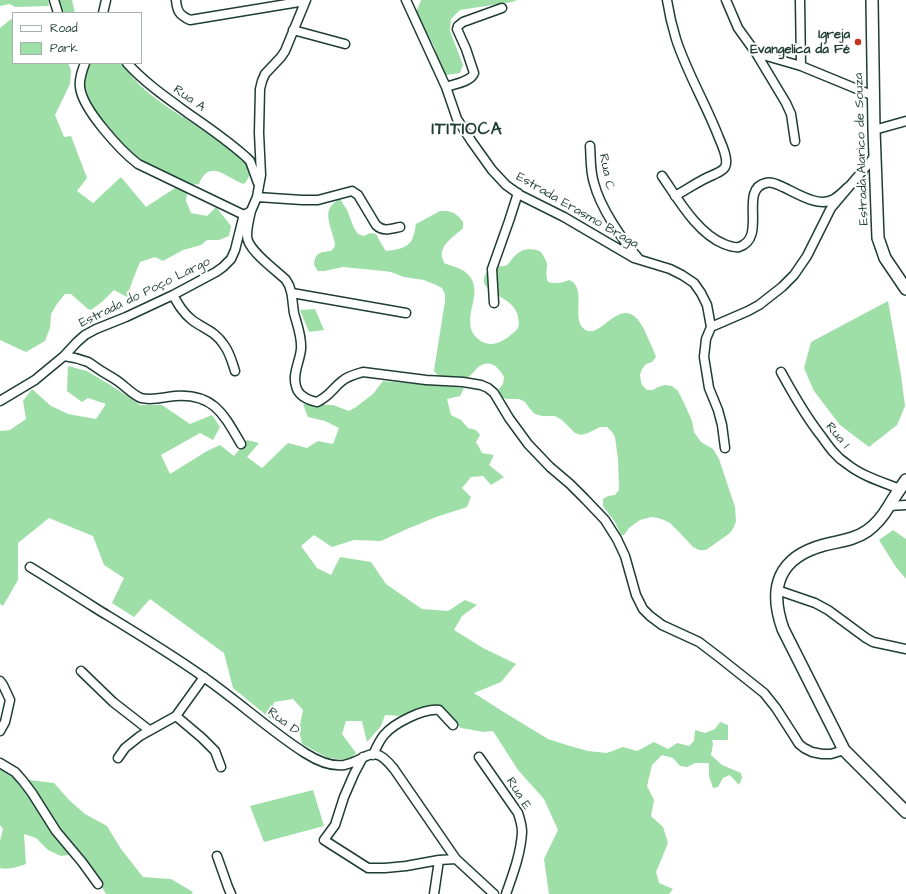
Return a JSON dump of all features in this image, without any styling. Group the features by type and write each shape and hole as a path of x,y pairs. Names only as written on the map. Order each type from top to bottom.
{"main road":[{"name":"Estrada Alarico de Souza","path":"872,0 874,130 878,238 885,258 906,289"},
{"path":"903,485 877,523 860,536 823,545 807,551 794,559 785,568 779,580 776,605 778,617 783,629 844,750 906,812"}],"street":[{"path":"54,0 58,12"},
{"path":"103,12 106,0"},
{"path":"176,0 178,11 183,17 190,20 306,1"},
{"name":"Estrada Erasmo Braga","path":"406,0 446,87 458,119 492,170 506,185 634,258 670,269 682,275 694,283 701,292 707,305 711,327 706,339 704,357 709,388 722,425 725,448"},
{"path":"667,0 676,39 686,65 715,126 727,161 722,171 704,178 676,196"},
{"path":"726,0 738,28 756,53 789,108 795,141"},
{"path":"800,0 801,66"},
{"name":"Estrada do Poço Largo","path":"0,401 35,380 64,356 85,335 173,295 216,272 231,259 235,250 243,218 248,213 257,197 259,186 260,90 262,81 265,74 285,51 306,1"},
{"path":"446,87 469,80 474,74 458,26 462,22 502,8"},
{"path":"294,30 345,44"},
{"path":"756,53 801,66 874,96"},
{"path":"83,64 80,89 84,100 92,114 129,157 138,164 248,213 247,241 256,253 286,280 292,293 295,314 302,342 295,382 298,392 302,396 317,402 328,396 342,380 353,374 363,372 426,380 463,382 481,385 488,388 494,393 509,418 528,444 605,520 617,539 625,556 636,595 643,609 662,625 699,642 764,693 776,708 799,744 804,748 812,752 822,754 831,754 844,750"},
{"name":"Rua A","path":"128,64 136,73 163,95 201,122 250,161 259,186"},
{"path":"874,130 906,121"},
{"name":"Rua C","path":"590,146 593,181 598,197 619,232 641,260"},
{"path":"711,327 759,305 782,287 794,275 807,256 831,208 875,156"},
{"path":"662,176 696,224 719,243 734,247 740,246 747,242 753,232 753,197 762,184 771,182 814,201 826,202 834,199 848,187"},
{"path":"257,197 318,200 352,191 358,194 376,225 380,229 385,230 400,227"},
{"path":"494,303 492,269 518,193"},
{"path":"292,293 406,313"},
{"path":"173,295 185,313 192,320 212,331 222,342 231,357 236,371"},
{"path":"64,356 77,358 87,362 118,381 135,395 142,398 150,399 186,396 200,399 214,405 225,416 241,444"},
{"name":"Rua 1","path":"781,372 797,401 835,454 861,474 903,485"},
{"path":"889,506 906,505"},
{"name":"Rua D","path":"30,567 170,654 204,677 312,758 327,764 345,765 373,754"},
{"path":"777,590 815,603 828,610 873,642 906,649"},
{"path":"81,671 113,702 149,730"},
{"path":"118,758 125,748 140,736 176,716 204,677"},
{"path":"0,681 10,700 5,722 0,731"},
{"path":"453,725 440,710 434,709 425,711 395,726 377,745 373,754 383,756 387,760 456,859 494,894"},
{"path":"176,716 215,751 221,766"},
{"name":"Rua E","path":"479,756 518,813 521,822 522,831 519,849 513,875 506,894"},
{"path":"363,757 344,797 335,825 324,840 368,868 390,868 439,860 456,859"},
{"path":"0,764 15,772 23,781 56,831 98,884"},
{"path":"217,856 231,894"},
{"path":"434,894 439,860"}],"green space":[{"path":"0,0 48,0 49,6 15,7 10,4 0,6"},
{"path":"59,0 72,0 75,12 64,12"},
{"path":"421,0 517,0 460,10 451,19 450,31 463,65 460,73 446,75 440,71 435,48 416,13"},
{"path":"12,20 12,64 68,64 71,70 70,84 55,115 64,137 71,136 87,178 77,191 93,203 121,177 146,207 175,188 187,193 186,201 191,213 207,216 216,207 231,226 229,236 219,240 207,240 201,245 183,250 163,261 155,257 140,262 127,297 114,290 91,310 71,294 65,294 51,314 50,328 45,341 26,352 0,340 0,28"},
{"path":"90,64 122,64 133,78 152,96 244,160 250,170 249,177 246,182 244,184 214,171 208,172 203,176 199,184 192,185 153,169 128,150 106,128 88,100 83,85 84,76"},
{"path":"340,199 358,234 364,236 370,233 376,234 386,251 398,249 409,244 414,235 416,224 440,211 454,213 459,217 463,222 463,228 452,237 443,248 442,258 444,263 464,271 471,279 474,287 474,295 470,322 472,330 477,338 486,343 495,344 504,340 517,330 519,322 514,307 489,290 486,286 484,282 485,274 495,266 507,265 519,252 525,250 532,249 540,251 547,264 546,275 548,282 559,283 569,280 574,283 578,293 580,324 583,328 590,331 596,330 619,315 626,313 634,316 644,329 656,357 642,369 640,375 642,385 647,390 653,390 665,385 672,386 678,391 692,421 694,432 701,442 713,449 719,459 735,507 736,521 730,533 706,550 699,550 693,547 670,523 651,517 640,520 629,528 624,535 621,535 615,522 603,506 603,499 608,496 615,495 619,490 618,459 615,437 607,427 600,427 581,435 575,433 562,420 555,416 542,416 535,414 525,402 519,399 506,399 500,396 499,389 503,384 504,377 493,365 481,365 466,378 443,379 439,376 434,371 445,301 445,294 442,288 424,280 404,277 384,271 343,267 318,271 314,265 315,258 318,254 331,251 335,246 328,215 331,206"},
{"path":"888,301 905,406 897,425 869,447 840,425 814,391 804,368 811,342"},
{"path":"315,309 324,330 309,332 300,310"},
{"path":"68,366 87,371 140,405 162,405 190,424 212,415 220,427 213,440 200,433 161,455 170,474 207,451 220,445 234,456 247,440 259,443 247,457 262,468 288,443 307,448 318,441 333,444 339,428 325,421 308,417 303,404 333,405 349,411 373,394 383,381 464,388 460,396 447,399 451,415 461,420 468,428 476,430 480,435 476,442 482,453 494,455 489,465 504,477 491,485 483,476 471,477 462,488 471,497 467,507 436,517 381,541 354,540 332,547 314,535 301,546 317,568 331,575 340,557 371,562 386,584 422,609 448,611 465,600 477,605 462,616 454,630 483,648 516,664 501,682 474,693 548,739 588,751 607,753 623,747 637,751 654,742 668,749 677,743 689,746 694,741 695,730 705,733 715,729 720,722 728,725 728,740 712,740 713,744 711,755 722,765 741,773 742,778 739,785 730,775 723,778 718,787 713,788 709,776 709,763 695,763 687,767 680,766 673,758 662,755 652,765 647,786 654,800 651,816 663,827 668,843 656,872 659,883 673,889 669,894 549,894 544,859 558,830 544,799 518,770 493,731 484,732 461,728 440,708 426,706 402,716 385,715 381,726 367,742 362,721 346,721 342,734 356,753 348,760 328,758 302,744 299,730 303,710 293,699 274,702 271,719 233,688 224,653 150,599 134,617 112,603 124,578 104,565 93,536 49,518 18,543 18,580 3,606 0,604 0,431 10,430 26,419 23,401 32,389 51,406 68,414 96,419 106,404 88,398 82,402 67,391"},
{"path":"893,530 906,539 906,579 896,567 879,540"},
{"path":"2,767 22,779 54,783 69,800 85,814 107,826 121,849 143,877 171,879 193,892 192,894 106,894 81,853 61,856 48,850 36,838 24,834 26,864 10,868 0,868 0,841 3,829 0,825 0,768"},
{"path":"313,790 324,826 264,842 250,806"}],"place":[{"name":"Igreja Evangelica da Fé","path":"858,42"}],"district":[{"name":"ITITIOCA","path":"467,130"}]}
